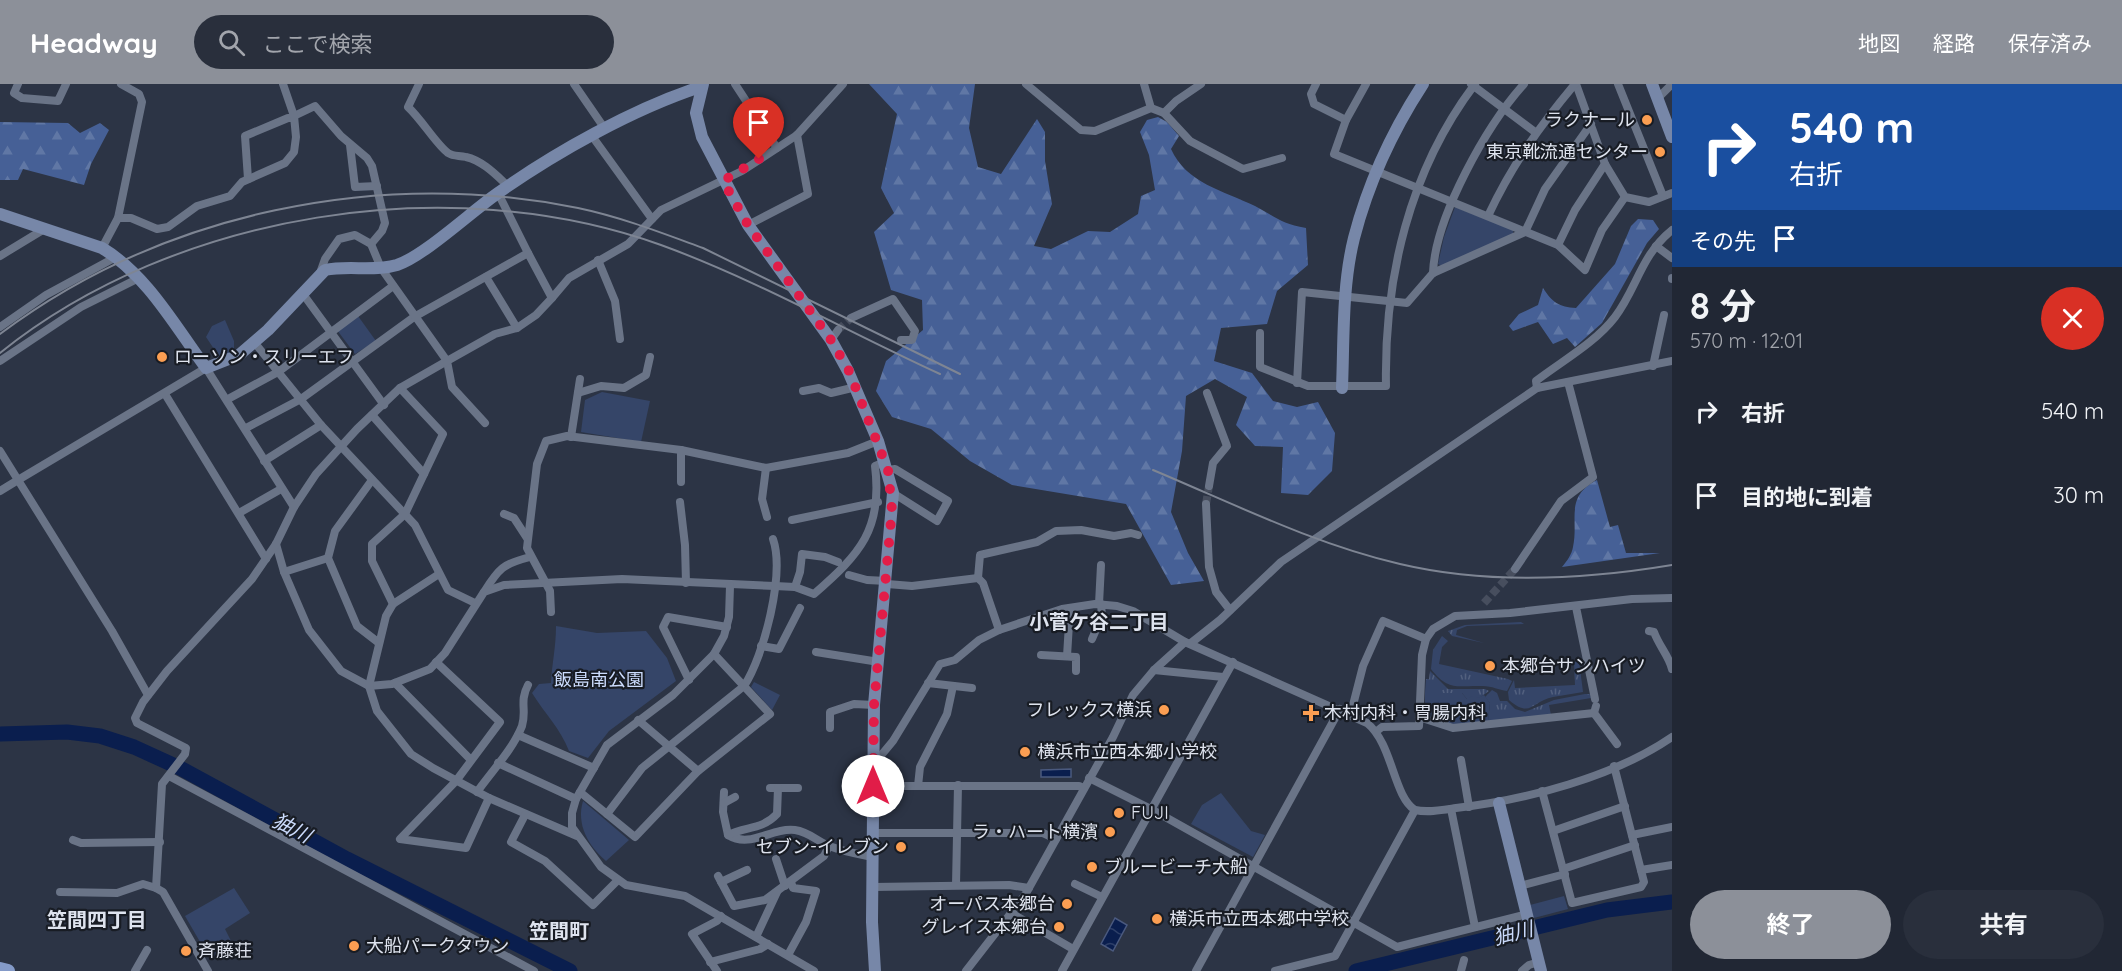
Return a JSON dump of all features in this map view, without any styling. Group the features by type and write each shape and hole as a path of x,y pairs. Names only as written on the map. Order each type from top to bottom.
{"main road":[{"path":"0,969 8,971"}],"street":[{"path":"18,84 14,93 22,98 58,101 66,84"},
{"path":"102,248 118,218 142,102 140,94 121,84"},
{"path":"118,218 131,218 157,229 168,227 197,206 230,196 248,179 285,163 294,152 294,117 283,84"},
{"path":"419,84 408,107 424,122 452,156 467,157 488,168 503,190 528,254 552,298"},
{"path":"574,84 605,129"},
{"path":"735,84 777,148"},
{"path":"156,888 162,784 185,753 184,746 135,722 148,695 180,656 239,597 276,544 294,507 316,474 400,388 495,334 517,328 536,315 569,278 628,244 669,204 723,181 797,135 843,84"},
{"path":"1026,84 1081,130 1095,131 1151,108 1164,113 1190,141 1243,169 1282,158"},
{"path":"1144,84 1151,108"},
{"path":"1316,84 1311,94 1314,104 1346,120"},
{"path":"1366,84 1346,120 1334,154 1453,200 1558,245 1584,270 1602,230 1625,196"},
{"path":"1342,388 1346,296 1354,237 1378,171 1395,133 1423,84"},
{"path":"1260,333 1260,367 1297,383 1342,388 1386,386 1389,302 1397,253 1418,187 1440,140 1473,84 1535,132"},
{"path":"1297,383 1302,292 1407,303 1432,273 1453,200 1472,160 1504,107 1524,84"},
{"path":"1488,216 1509,171 1535,132 1576,84 1605,164 1625,196 1649,202 1672,193"},
{"path":"1618,84 1663,196"},
{"path":"1652,84 1672,137"},
{"path":"1657,99 1672,84"},
{"path":"1164,113 1198,85"},
{"path":"0,491 206,368 239,355 325,270 381,268 399,264 420,252 503,190 592,136 677,95 702,86"},
{"path":"702,86 696,113 723,181 748,225 835,335 887,466 892,493 887,583 874,705 873,887 876,971"},
{"path":"248,179 245,136 294,117 315,106 350,145 367,158 377,186 385,223 382,231 371,244"},
{"path":"1432,273 1525,232 1545,189 1591,124"},
{"path":"748,225 808,194 797,135"},
{"path":"592,136 652,219"},
{"path":"350,145 356,187 377,186"},
{"path":"1558,245 1579,203 1605,164"},
{"path":"0,214 102,248 116,256 139,278 228,399 294,507"},
{"path":"0,255 46,228"},
{"path":"1537,388 1536,381 1606,329 1627,297 1643,262 1672,230"},
{"path":"320,274 326,259 339,239 355,235 371,244 381,268 447,361 452,387 485,423"},
{"path":"1656,246 1672,258"},
{"path":"246,428 301,399 414,317 528,254"},
{"path":"0,327 46,295 116,256"},
{"path":"598,260 615,301 620,339"},
{"path":"486,277 517,328"},
{"path":"0,361 81,307 139,278"},
{"path":"228,399 278,372 393,286"},
{"path":"303,294 332,330 384,405"},
{"path":"851,318 893,299 915,331 912,340 901,340"},
{"path":"1653,366 1664,315"},
{"path":"254,342 321,425 420,533 448,590 476,603"},
{"path":"578,393 601,386 624,388 646,375 650,357"},
{"path":"966,971 1029,888 1113,737 1133,695 1154,670 1230,610 1281,562 1537,388 1672,361"},
{"path":"571,436 580,379"},
{"path":"1515,569 1561,501 1593,477 1568,382"},
{"path":"803,391 819,388 831,393 856,387"},
{"path":"393,604 372,561 372,544 405,514 443,434 400,388"},
{"path":"1207,393 1227,446 1213,463 1209,486"},
{"path":"165,394 266,559"},
{"path":"372,415 424,474"},
{"path":"264,461 321,425"},
{"path":"551,612 548,583 530,557 527,538 537,464 546,441 571,436 681,450 766,468 848,453 878,441"},
{"path":"681,450 681,482"},
{"path":"0,451 112,631 148,695"},
{"path":"484,592 504,585 622,579 730,586 795,587 814,594 842,570 870,531 878,502 875,466 895,469 948,501 937,521 892,493"},
{"path":"766,468 762,499 767,517"},
{"path":"372,480 335,531 328,558 357,626 379,643"},
{"path":"239,513 281,489"},
{"path":"680,502 685,545 686,583"},
{"path":"792,520 878,502"},
{"path":"1206,504 1209,567 1216,592 1230,610"},
{"path":"504,514 514,518 527,538"},
{"path":"999,630 983,583 978,578 980,555 1037,542 1056,531 1081,530 1114,536 1131,533 1138,535"},
{"path":"607,814 642,768 744,686 751,676 775,586 777,549 773,540"},
{"path":"276,544 284,572 309,630 341,671 369,686 395,683 430,669 445,653 497,571 504,565 530,557"},
{"path":"795,587 800,573 802,554 825,557 842,570 867,580 887,583 912,586 978,578"},
{"path":"284,572 328,558"},
{"path":"1092,639 1102,616 1101,565"},
{"path":"439,574 393,604 379,643 369,686 377,711 411,754 489,798 577,836"},
{"path":"730,586 727,627 714,654 689,680 607,745 578,795 571,820 577,836 601,867 618,880 634,888 685,896 814,971"},
{"path":"1377,731 1382,727 1419,726 1422,655 1426,639 1433,629 1445,620 1455,616 1480,613 1576,607 1632,599 1672,598"},
{"path":"1480,613 1484,603"},
{"path":"873,765 893,741 940,664 955,660 979,640 999,630 1070,608 1100,604 1133,611 1188,643 1351,713 1377,731 1406,800 1416,810 1451,809 1499,803 1542,791 1651,751 1672,737"},
{"path":"1576,607 1595,706 1617,744"},
{"path":"761,645 779,649 800,608"},
{"path":"1067,656 1070,608"},
{"path":"689,680 663,627 668,617 727,627"},
{"path":"1351,713 1363,666 1383,621 1426,639"},
{"path":"1649,631 1654,632 1661,651 1669,659 1672,669"},
{"path":"816,652 879,662"},
{"path":"498,763 578,795 607,814 635,837 698,771 770,714 714,654"},
{"path":"1041,655 1076,657 1076,671"},
{"path":"436,662 500,722 456,781 400,839 466,848 489,798"},
{"path":"1062,971 1233,662"},
{"path":"1154,670 1223,677"},
{"path":"928,682 972,688"},
{"path":"395,683 471,760"},
{"path":"477,792 518,735 524,716 522,695 528,685"},
{"path":"918,786 920,767 947,714 953,686"},
{"path":"830,728 830,712 854,704 874,705"},
{"path":"1419,717 1452,728 1595,706"},
{"path":"1196,971 1340,709"},
{"path":"638,720 698,771"},
{"path":"518,735 594,768"},
{"path":"1461,760 1469,807"},
{"path":"1542,791 1572,903 1641,887 1644,882 1614,766"},
{"path":"169,776 534,971"},
{"path":"1089,778 1151,809 1397,947 1527,915"},
{"path":"956,885 958,785"},
{"path":"873,786 1078,786 1084,788"},
{"path":"728,835 739,829 757,828 770,822 777,814 774,788 798,788"},
{"path":"724,792 728,835"},
{"path":"724,802 735,797"},
{"path":"1499,803 1540,967 1529,965 1522,971"},
{"path":"1553,831 1625,806"},
{"path":"1451,809 1475,927"},
{"path":"1275,971 1335,956 1416,810"},
{"path":"525,815 512,842 545,861 593,905 618,880"},
{"path":"1632,835 1672,827"},
{"path":"728,835 748,841 793,830 813,835 829,846 873,857"},
{"path":"873,833 1043,833 1056,839"},
{"path":"73,840 81,843 160,842"},
{"path":"1520,886 1635,845"},
{"path":"747,870 719,879 734,906 765,900 824,856 829,846"},
{"path":"776,859 788,884 793,888 816,891 806,922 788,955"},
{"path":"1641,870 1672,865"},
{"path":"60,892 117,893 143,884 156,888 163,892 208,971"},
{"path":"1075,884 1102,897"},
{"path":"873,887 1017,885 1029,888"},
{"path":"756,937 777,892"},
{"path":"1011,913 1073,949"},
{"path":"717,971 692,934 717,921 721,916"},
{"path":"710,962 760,949 768,944"},
{"path":"135,971 147,950"},
{"path":"1461,971 1464,960"},
{"path":"512,971 520,962"}],"green space":[{"path":"869,84 975,84 969,128 978,167 1001,174 1037,119 1045,132 1045,161 1052,204 1034,246 1051,249 1088,231 1110,232 1138,214 1141,196 1155,190 1149,155 1140,132 1147,120 1158,117 1167,122 1179,136 1171,149 1178,161 1196,178 1284,222 1306,228 1308,265 1277,291 1267,324 1221,328 1214,361 1252,373 1273,401 1297,407 1318,402 1335,433 1332,471 1308,495 1281,493 1283,447 1255,446 1236,425 1247,397 1215,379 1186,396 1182,451 1171,512 1188,553 1204,581 1171,585 1126,504 1012,485 970,461 931,429 892,417 876,391 886,361 923,330 922,300 891,290 874,232 894,213 881,188 897,114"},
{"path":"0,122 68,123 80,133 100,123 109,130 91,164 84,185 23,169 18,180 0,180"},
{"path":"1455,207 1513,230 1513,236 1442,266 1438,264 1444,237"},
{"path":"1638,219 1653,220 1659,229 1647,243 1602,323 1575,347 1567,338 1553,344 1538,322 1513,331 1509,326 1519,314 1538,305 1543,288 1556,303 1576,308 1615,264 1631,226"},
{"path":"358,316 376,341 355,354 337,330"},
{"path":"225,320 234,341 234,353 214,360 214,349 206,337 212,326"},
{"path":"602,392 650,401 641,442 581,432 585,400"},
{"path":"1597,480 1610,527 1618,525 1626,553 1660,553 1562,567 1572,550 1576,502 1580,494"},
{"path":"1521,622 1524,624 1467,626 1457,630 1456,635 1484,643 1452,636 1448,631 1465,625"},
{"name":"飯島南公園","path":"556,626 597,633 646,631 667,658 676,681 609,731 588,758 569,751 557,728 532,693 539,684 551,683"},
{"path":"1442,636 1448,641 1442,647 1439,664 1508,679 1512,681 1507,691 1486,686 1454,686 1437,676 1431,669 1433,650"},
{"path":"1579,661 1583,692 1546,699 1527,708 1522,708 1509,700 1508,692 1514,680 1515,688 1575,685 1574,662"},
{"path":"1430,671 1448,689 1485,689 1489,691 1478,699 1467,699 1462,693 1425,693 1426,679 1429,679"},
{"path":"754,682 780,695 772,710 751,687"},
{"path":"1492,690 1497,693 1500,701 1507,701 1515,709 1525,712 1554,700 1585,694 1590,694 1591,698 1549,705 1551,715 1488,721 1490,703 1485,697"},
{"path":"1425,693 1462,693 1467,699 1474,695 1478,698 1484,695 1490,703 1488,721 1453,726 1425,716"},
{"path":"1221,793 1251,831 1265,835 1253,857 1191,824 1202,805"},
{"path":"583,801 629,840 606,861 594,849 585,834 581,818"},
{"path":"234,888 250,913 225,929 233,945 210,959 185,916"},
{"path":"1564,896 1568,909 1534,918 1530,905"}],"water":[{"path":"1071,769 1071,777 1041,777 1041,770"},
{"path":"1115,918 1127,925 1113,951 1101,944"}],"waterway":[{"name":"㹨川","path":"0,734 67,732 100,736 134,747 180,768 347,859 570,971"},
{"name":"㹨川","path":"1356,971 1607,910 1672,902"}],"tunnel":[{"path":"838,330 851,318"},
{"path":"1206,504 1209,486"},
{"path":"1484,603 1515,569"}],"railway":[{"path":"0,334 63,292 131,257 202,230 275,210 350,198 426,194 502,197 578,208 610,216 703,248 960,374"},
{"path":"0,353 70,305 147,266 230,237 317,218 405,209 493,210 579,222 661,245 767,290 940,374"},
{"path":"1153,470 1337,546 1368,556 1434,571 1501,578 1536,578 1604,574 1672,565"}],"place":[{"name":"ラクナール","path":"1647,120"},
{"name":"東京靴流通センター","path":"1660,152"},
{"name":"ローソン・スリーエフ","path":"162,357"},
{"name":"本郷台サンハイツ","path":"1490,666"},
{"name":"フレックス横浜","path":"1164,710"},
{"name":"木村内科・胃腸内科","path":"1311,713"},
{"name":"横浜市立西本郷小学校","path":"1025,752"},
{"name":"FUJI","path":"1119,813"},
{"name":"ラ・ハート横濱","path":"1110,832"},
{"name":"セブン-イレブン","path":"901,847"},
{"name":"ブルービーチ大船","path":"1092,867"},
{"name":"オーパス本郷台","path":"1067,904"},
{"name":"横浜市立西本郷中学校","path":"1157,919"},
{"name":"グレイス本郷台","path":"1059,927"},
{"name":"大船パークタウン","path":"354,946"},
{"name":"斉藤荘","path":"186,951"}],"district":[{"name":"小菅ケ谷二丁目","path":"1099,622"},
{"name":"笠間四丁目","path":"97,920"},
{"name":"笠間町","path":"559,931"}],"route":[{"path":"759,159 723,181 748,225 831,340 849,371 888,470 892,510 887,584 874,705 873,786"}]}
